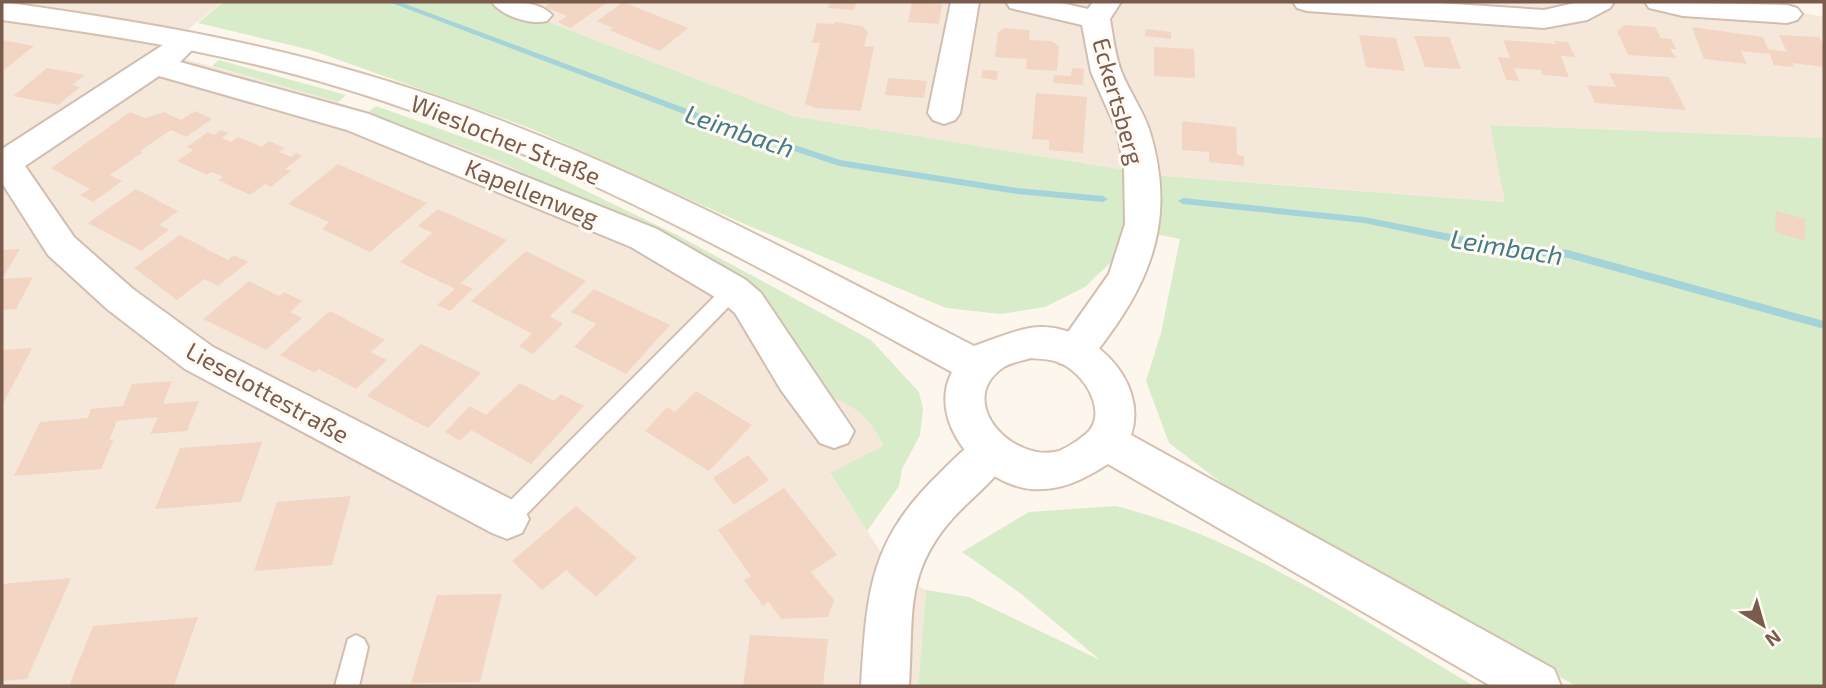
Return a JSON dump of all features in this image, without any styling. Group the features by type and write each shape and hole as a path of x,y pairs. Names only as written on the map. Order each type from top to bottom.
{"street":[{"path":"506,2 537,15"},
{"path":"944,113 965,2"},
{"path":"1020,2 1101,11"},
{"path":"1307,2 1544,19 1577,15 1600,2"},
{"path":"1659,2 1683,7 1787,14"},
{"name":"Wieslocher Straße","path":"2,11 193,39 267,57 394,94 522,141 721,234 976,366"},
{"name":"Eckertsberg","path":"1073,352 1120,292 1137,252 1145,214 1133,130 1105,69 1101,11"},
{"path":"4,163 193,39"},
{"name":"Kapellenweg","path":"156,65 358,122 644,238 733,290 748,303 795,379 834,431"},
{"name":"Lieselottestraße","path":"4,163 61,246 120,299 199,358 507,519"},
{"path":"1031,343 1052,345 1073,352 1093,364 1107,382 1115,401 1114,422 1106,442 1089,458 1066,468 1040,470 1014,465 990,453 975,438 965,419 963,400 967,382 976,366 991,354 1010,346 1031,343"},
{"path":"1106,442 1537,686"},
{"path":"885,686 895,574 905,549 942,499 990,453"}],"lane":[{"path":"507,519 733,290"},
{"path":"347,686 356,647"}],"shaded area":[{"path":"2,2 222,2 180,36 182,58 338,102 501,162 642,230 757,294 817,392 849,403 870,422 883,446 830,474 895,574 926,590 918,686 2,686"},
{"path":"496,2 1792,2 1803,13 1824,17 1824,138 1491,125 1506,202 1163,176 793,116"}],"green space":[{"path":"223,2 496,2 793,116 1163,176 1505,202 1490,125 1824,138 1824,686 1576,686 1247,502 1169,443 1146,381 1161,333 1180,239 1160,235 1109,264 1085,287 1045,307 1001,314 946,308 742,223 530,128 311,50 198,23"},
{"path":"219,60 346,95 338,102 212,66"},
{"path":"376,106 510,154 677,235 871,340 919,392 923,409 920,435 902,469 899,486 867,531 830,473 883,446 871,425 857,410 817,392 669,243 501,162 367,113"},
{"path":"1116,506 1164,520 1256,560 1345,608 1474,686 918,686 926,590 969,597 1100,660 1020,593 962,552 1029,512"}],"building":[{"path":"552,2 608,2 570,28 558,22 567,16 545,7"},
{"path":"623,2 688,28 660,51 609,30 613,28 597,21"},
{"path":"830,2 857,2 854,10 828,8"},
{"path":"912,2 942,4 939,24 908,22"},
{"path":"835,22 862,26 868,32 864,46 874,47 861,111 816,108 805,104 820,43 812,43 817,23"},
{"path":"1625,25 1655,27 1661,38 1671,39 1676,49 1670,49 1676,58 1628,55 1617,31"},
{"path":"1692,27 1763,37 1768,49 1787,52 1779,35 1819,37 1824,45 1824,67 1792,63 1794,67 1774,65 1770,54 1741,51 1747,64 1704,59"},
{"path":"1005,28 1030,30 1029,40 1051,41 1059,46 1057,71 1026,69 1027,59 995,57 998,32"},
{"path":"1146,29 1171,32 1171,39 1145,36"},
{"path":"1359,35 1396,38 1405,71 1366,67"},
{"path":"1414,36 1449,37 1461,69 1425,67"},
{"path":"3,40 34,46 4,70"},
{"path":"1503,40 1556,44 1554,41 1568,42 1575,57 1561,56 1569,77 1543,75 1541,70 1514,68 1519,81 1506,80 1498,57 1510,58"},
{"path":"1154,47 1194,49 1195,78 1154,76"},
{"path":"47,68 85,75 72,85 80,87 58,105 13,96"},
{"path":"1072,68 1084,69 1083,85 1053,83 1054,75 1071,76"},
{"path":"983,70 998,71 997,80 981,78"},
{"path":"1609,73 1669,77 1686,110 1595,103 1587,85 1616,87"},
{"path":"888,78 927,81 924,98 885,95"},
{"path":"1036,93 1087,97 1083,153 1049,150 1049,140 1032,139"},
{"path":"195,111 212,119 186,137 171,130 140,151 143,152 110,175 122,181 93,202 80,195 90,189 51,168 130,112 145,118 164,112 181,120"},
{"path":"1182,121 1236,127 1237,155 1244,156 1244,166 1209,162 1209,152 1182,150"},
{"path":"221,130 228,133 222,138 231,142 238,137 262,147 269,141 285,148 279,152 291,157 296,153 302,156 285,169 291,171 271,187 265,184 250,195 218,180 223,177 212,172 207,175 177,161 193,150 187,147 208,132 214,135"},
{"path":"338,164 427,203 370,252 322,229 329,222 288,204"},
{"path":"136,189 178,211 159,225 169,230 141,251 88,223"},
{"path":"438,209 507,240 461,283 473,289 450,311 437,305 455,289 400,262 432,233 418,226"},
{"path":"1776,211 1805,219 1805,241 1775,232"},
{"path":"180,235 228,260 234,255 248,262 218,286 204,279 177,300 134,268"},
{"path":"20,249 2,279 2,250"},
{"path":"526,251 586,281 550,316 563,324 533,354 519,346 532,334 471,301"},
{"path":"33,277 16,309 2,310 2,279"},
{"path":"249,281 279,296 284,292 302,301 290,312 302,318 266,350 203,319"},
{"path":"594,289 670,325 626,374 574,347 596,324 571,312"},
{"path":"330,311 385,340 371,352 387,360 356,389 319,369 315,373 280,355"},
{"path":"421,344 481,373 428,428 367,396"},
{"path":"32,348 2,406 2,350"},
{"path":"172,381 163,404 199,401 187,431 150,434 158,417 117,421 109,440 114,439 101,469 14,476 40,422 88,418 91,409 123,406 132,384"},
{"path":"520,383 554,401 561,394 584,406 531,464 471,430 460,441 445,432 470,406 486,415"},
{"path":"696,391 752,425 709,471 645,431 667,407 675,412"},
{"path":"262,442 241,502 155,509 180,448"},
{"path":"748,455 769,480 734,505 713,478"},
{"path":"784,488 837,555 811,572 834,600 828,617 781,619 768,601 763,606 744,580 751,576 718,530"},
{"path":"351,496 332,565 254,571 277,502"},
{"path":"576,506 637,558 596,597 566,570 542,590 512,561"},
{"path":"71,578 27,679 2,681 2,584"},
{"path":"502,594 480,682 411,683 437,595"},
{"path":"198,617 174,686 69,686 93,626"},
{"path":"750,635 828,639 823,686 743,686"}],"waterway":[{"name":"Leimbach","path":"393,2 695,115 839,163 1017,191 1103,199"},
{"name":"Leimbach","path":"1183,201 1364,220 1506,249 1568,254 1824,325"}]}
